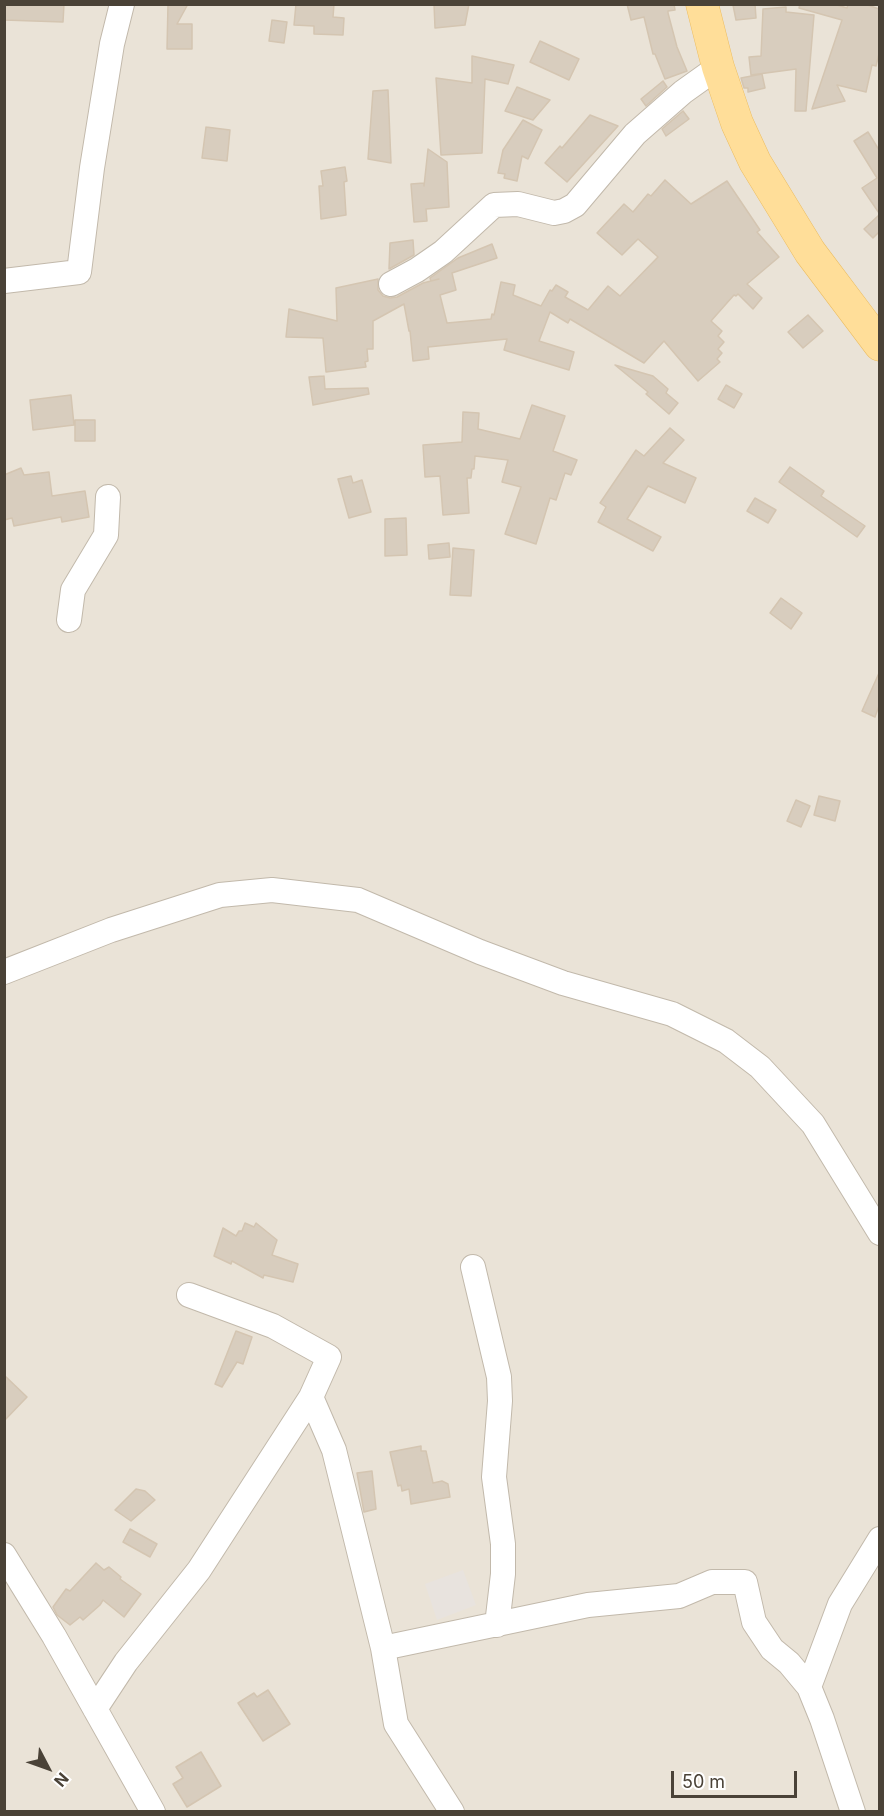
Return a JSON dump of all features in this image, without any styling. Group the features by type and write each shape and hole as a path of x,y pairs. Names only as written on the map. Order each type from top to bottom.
{"main road":[{"path":"702,4 718,68 737,123 754,162 810,252 879,345"}],"street":[{"path":"4,281 79,272 92,168 112,44 122,4"},
{"path":"391,284 443,252 494,205 518,204 554,213 575,205 635,134 683,92 718,68"},
{"path":"69,620 74,590 106,535 108,497"},
{"path":"4,972 111,930 220,895 272,890 358,900 480,952 552,979 672,1014 726,1041 760,1067 813,1124 879,1233"},
{"path":"473,1267 499,1377 500,1401 494,1477 503,1545 503,1574 497,1624"},
{"path":"95,1709 126,1662 199,1570 311,1397 329,1357 273,1326 189,1295"},
{"path":"311,1397 334,1450 383,1648 396,1724 452,1812"},
{"path":"809,1687 840,1604 879,1539"},
{"path":"4,1555 54,1636 153,1812"},
{"path":"383,1648 588,1605 679,1596 712,1582 745,1582 754,1622 771,1649 789,1663 809,1687 853,1812"}],"shaded area":[{"path":"5,5 879,5 879,1811 5,1811"},
{"path":"463,1570 476,1605 437,1620 425,1584"}],"building":[{"path":"4,4 64,4 63,22 4,20"},
{"path":"168,4 188,4 177,24 192,24 192,49 167,49"},
{"path":"296,4 334,4 333,17 344,18 343,35 314,34 314,26 294,25"},
{"path":"434,4 469,4 465,25 435,28"},
{"path":"627,4 674,4 675,10 668,11 668,13 677,47 687,71 665,79 655,54 653,54 644,17 631,20"},
{"path":"755,4 756,18 736,20 733,5"},
{"path":"800,4 834,4 847,8 848,4 865,4 879,9 879,54 876,66 872,65 866,92 837,85 845,101 812,109 842,20 799,8"},
{"path":"786,7 786,12 814,15 806,111 795,111 796,69 751,75 749,57 761,56 763,9"},
{"path":"272,20 287,22 284,43 269,41"},
{"path":"540,41 579,59 569,80 530,62"},
{"path":"472,56 514,65 508,84 485,79 482,153 441,155 436,78 472,83"},
{"path":"762,74 765,88 748,92 748,88 744,88 741,78"},
{"path":"663,81 667,87 646,106 641,99"},
{"path":"517,87 550,100 533,120 505,111"},
{"path":"388,90 391,163 368,159 373,91"},
{"path":"683,111 689,119 666,136 662,129"},
{"path":"590,115 618,126 567,182 545,163 560,146 562,148"},
{"path":"523,120 542,130 528,159 522,156 517,181 504,178 505,174 498,173 503,150"},
{"path":"206,127 230,130 227,161 202,158"},
{"path":"868,132 879,150 879,213 862,188 877,178 854,141"},
{"path":"428,149 447,162 449,207 426,209 427,221 414,222 411,184 424,183 424,186"},
{"path":"345,167 346,215 321,219 319,186 323,186 321,171"},
{"path":"665,180 691,204 727,181 760,230 757,232 779,257 747,284 762,298 753,309 738,294 734,295 711,321 722,331 718,336 724,342 718,349 722,353 717,359 720,362 698,381 664,341 644,363 570,319 568,323 550,312 539,341 574,352 569,370 504,350 507,339 428,347 429,359 413,361 404,304 373,321 373,349 367,349 366,367 326,372 323,338 286,337 289,309 337,321 336,288 378,279 378,290 383,296 390,298 431,281 430,278 458,258 492,244 497,258 452,273 456,290 440,295 447,323 491,319 492,314 494,315 501,282 515,285 513,295 541,306 550,290 552,291 556,285 568,292 565,297 588,310 608,286 620,296 658,257 638,239 622,255 597,233 624,204 633,212 648,194 651,196"},
{"path":"879,215 879,232 873,238 864,229"},
{"path":"413,240 414,255 389,269 390,243"},
{"path":"808,315 823,331 803,348 788,332"},
{"path":"615,365 653,376 668,389 666,393 678,403 669,414 646,394 648,392"},
{"path":"324,376 325,389 368,388 369,394 313,405 309,377"},
{"path":"726,385 742,394 734,408 718,399"},
{"path":"71,395 74,425 33,430 30,400"},
{"path":"532,405 565,416 553,451 577,460 571,475 565,473 556,500 550,498 536,544 505,534 521,487 502,482 508,460 475,456 471,478 467,478 469,513 443,515 440,476 425,477 423,445 462,442 463,412 479,413 478,429 520,439"},
{"path":"75,420 95,420 95,441 75,441"},
{"path":"670,428 684,440 663,463 696,478 685,503 648,486 627,519 661,537 653,551 598,522 606,507 600,503 636,450 644,456"},
{"path":"790,467 824,491 821,496 865,526 857,537 779,482"},
{"path":"21,468 24,475 49,472 52,496 85,491 89,517 62,522 61,517 14,526 12,518 4,520 4,475"},
{"path":"351,476 353,483 362,480 371,512 349,518 338,479"},
{"path":"755,498 776,510 768,523 747,511"},
{"path":"406,518 407,555 385,556 385,519"},
{"path":"449,543 450,557 429,559 428,545"},
{"path":"453,548 474,550 471,596 450,595"},
{"path":"781,598 802,613 791,629 770,613"},
{"path":"879,673 879,706 875,717 862,711"},
{"path":"819,796 840,801 835,821 814,815"},
{"path":"796,800 810,806 801,827 787,821"},
{"path":"245,1223 254,1227 256,1223 277,1240 272,1255 298,1264 293,1282 264,1275 263,1278 232,1261 231,1264 214,1256 223,1228 236,1236 239,1231 242,1231"},
{"path":"236,1331 252,1337 243,1364 237,1362 222,1387 215,1384"},
{"path":"4,1375 27,1397 4,1421"},
{"path":"421,1446 421,1451 426,1451 433,1483 442,1481 448,1484 450,1497 411,1504 409,1489 402,1491 401,1485 398,1486 390,1452"},
{"path":"372,1471 376,1509 364,1512 357,1473"},
{"path":"136,1489 145,1491 155,1500 131,1521 115,1510"},
{"path":"130,1529 157,1544 150,1557 123,1542"},
{"path":"96,1563 104,1570 109,1567 121,1577 120,1579 141,1594 124,1617 103,1600 83,1620 80,1617 70,1625 57,1615 53,1607 66,1589 70,1591"},
{"path":"268,1690 290,1724 263,1741 238,1703 254,1693 257,1697"},
{"path":"201,1752 221,1786 187,1807 173,1784 183,1778 176,1767"}]}
